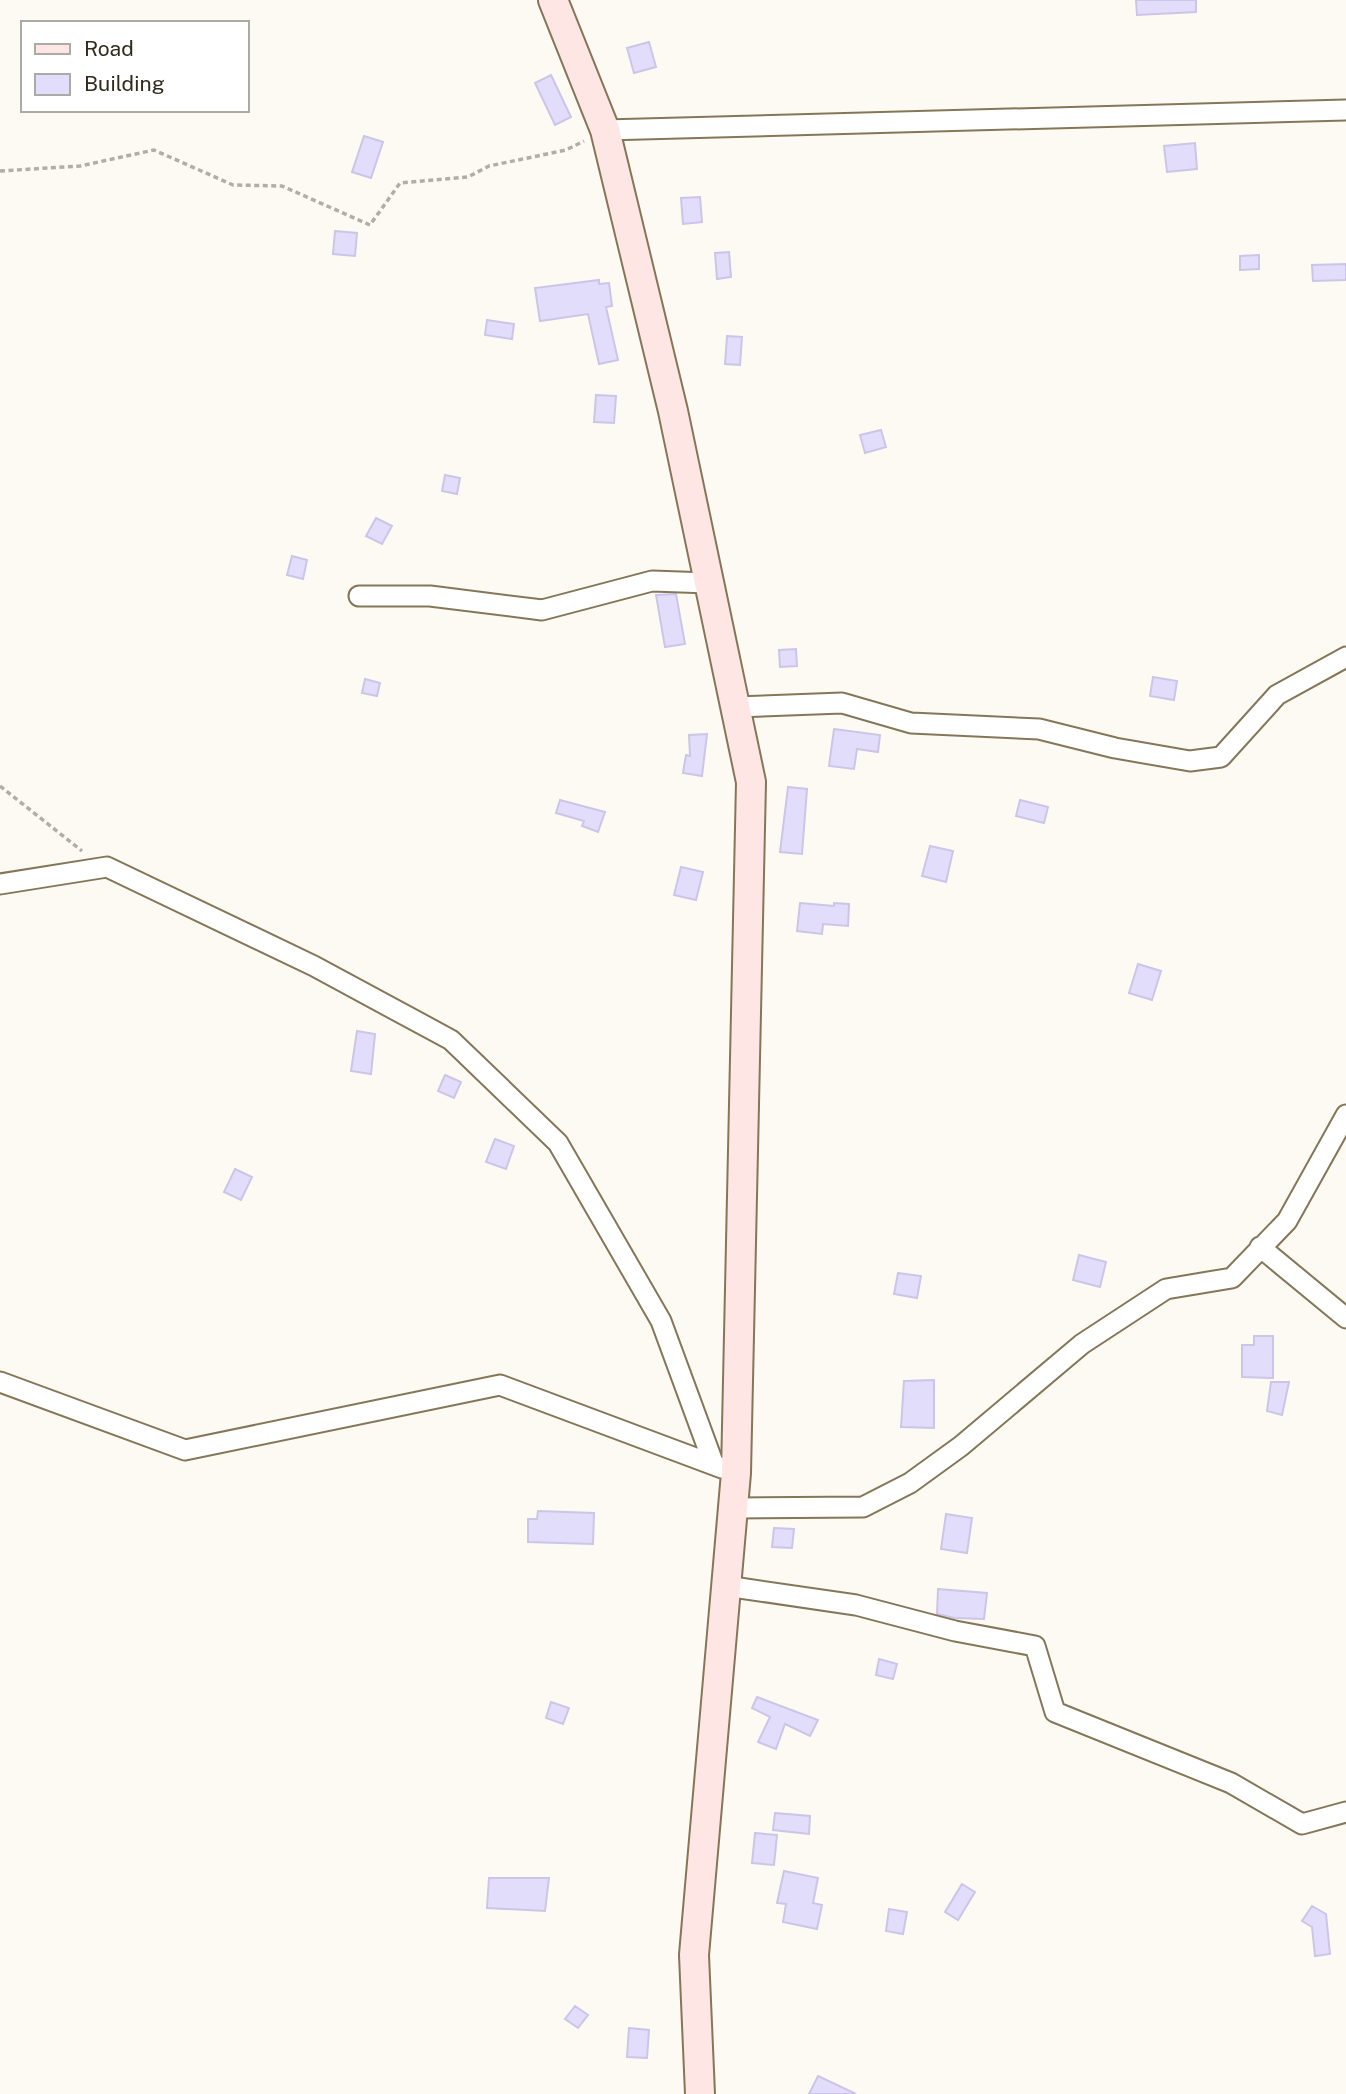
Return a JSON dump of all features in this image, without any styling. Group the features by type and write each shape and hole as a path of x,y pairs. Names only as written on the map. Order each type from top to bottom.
{"street":[{"path":"553,0 605,131 673,411 751,782 725,1469"},
{"path":"605,131 1346,110"},
{"path":"359,596 430,596 542,610 652,582 709,583"},
{"path":"735,707 842,703 911,723 1039,729 1115,748 1190,761 1221,757 1277,695 1346,657"},
{"path":"0,884 102,868 119,873 314,966 451,1040 558,1143 661,1321 725,1469 734,1508 694,1955 700,2094"},
{"path":"734,1508 863,1507 910,1483 941,1461 1082,1345 1166,1289 1232,1278 1287,1221 1346,1115"},
{"path":"1260,1247 1346,1318"},
{"path":"0,1382 185,1450 500,1385 725,1469"},
{"path":"726,1586 856,1605 955,1631 1034,1647 1055,1712 1231,1783 1302,1824 1346,1812"}],"path":[{"path":"0,171 80,166 154,149 233,185 282,186 370,225 400,183 468,177 489,166 566,150 605,131"},
{"path":"0,786 102,868"}],"building":[{"path":"1136,0 1196,0 1196,12 1137,15"},
{"path":"649,42 656,67 634,73 627,48"},
{"path":"551,75 571,117 555,125 535,83"},
{"path":"364,136 383,142 371,178 352,172"},
{"path":"1195,143 1197,169 1167,172 1164,146"},
{"path":"700,197 702,222 683,224 681,198"},
{"path":"335,231 357,233 355,256 333,254"},
{"path":"729,252 731,277 717,279 715,253"},
{"path":"1259,255 1259,269 1240,270 1240,256"},
{"path":"1346,264 1346,280 1313,281 1312,265"},
{"path":"599,280 599,284 609,283 612,306 606,307 618,360 599,364 588,314 540,321 535,288"},
{"path":"487,320 514,324 512,339 485,335"},
{"path":"727,336 742,337 740,365 725,364"},
{"path":"596,395 616,396 614,423 594,422"},
{"path":"881,430 886,447 865,453 860,435"},
{"path":"445,475 460,478 457,494 442,491"},
{"path":"376,518 392,526 382,544 366,536"},
{"path":"292,556 307,560 303,579 287,575"},
{"path":"676,594 685,644 665,647 656,595"},
{"path":"796,649 797,666 780,667 779,650"},
{"path":"1153,677 1177,681 1174,700 1150,696"},
{"path":"365,679 380,683 377,696 362,693"},
{"path":"834,729 880,735 878,752 857,749 854,769 829,766"},
{"path":"707,734 702,776 683,773 686,755 690,756 689,735"},
{"path":"788,787 807,789 802,854 780,852"},
{"path":"560,800 605,812 598,832 582,826 584,821 556,813"},
{"path":"1020,800 1048,807 1044,823 1016,816"},
{"path":"930,846 953,851 946,882 922,876"},
{"path":"681,867 703,872 696,900 674,895"},
{"path":"800,903 834,906 834,903 849,904 848,926 823,924 822,934 797,931"},
{"path":"1138,964 1161,971 1152,1000 1129,993"},
{"path":"357,1031 375,1034 371,1074 351,1071"},
{"path":"445,1075 461,1082 454,1098 438,1091"},
{"path":"495,1139 514,1146 506,1169 486,1162"},
{"path":"235,1169 252,1177 241,1200 224,1192"},
{"path":"1079,1255 1106,1262 1100,1287 1073,1280"},
{"path":"898,1273 921,1276 917,1298 894,1294"},
{"path":"1254,1336 1273,1336 1273,1378 1242,1377 1242,1345 1254,1345"},
{"path":"934,1380 934,1428 901,1427 904,1381"},
{"path":"1271,1382 1289,1382 1282,1415 1267,1411"},
{"path":"538,1511 594,1513 593,1544 528,1542 528,1519 537,1519"},
{"path":"946,1514 972,1518 967,1553 941,1549"},
{"path":"774,1528 794,1529 792,1548 772,1547"},
{"path":"938,1589 987,1593 984,1619 954,1618 937,1614"},
{"path":"879,1659 897,1664 893,1679 876,1675"},
{"path":"757,1697 818,1720 810,1736 785,1724 776,1749 758,1742 770,1717 752,1708"},
{"path":"551,1702 569,1708 563,1724 546,1718"},
{"path":"775,1813 810,1816 809,1834 773,1830"},
{"path":"755,1833 777,1835 774,1865 752,1863"},
{"path":"784,1871 818,1878 813,1903 822,1905 817,1929 783,1922 786,1904 777,1903"},
{"path":"489,1878 549,1878 545,1911 487,1908"},
{"path":"962,1884 975,1892 958,1920 945,1912"},
{"path":"1312,1906 1326,1914 1330,1954 1315,1956 1312,1927 1302,1921"},
{"path":"889,1909 907,1912 903,1934 886,1931"},
{"path":"575,2006 588,2015 578,2028 565,2019"},
{"path":"629,2028 649,2030 647,2058 627,2057"},
{"path":"818,2076 856,2094 809,2094"}]}
